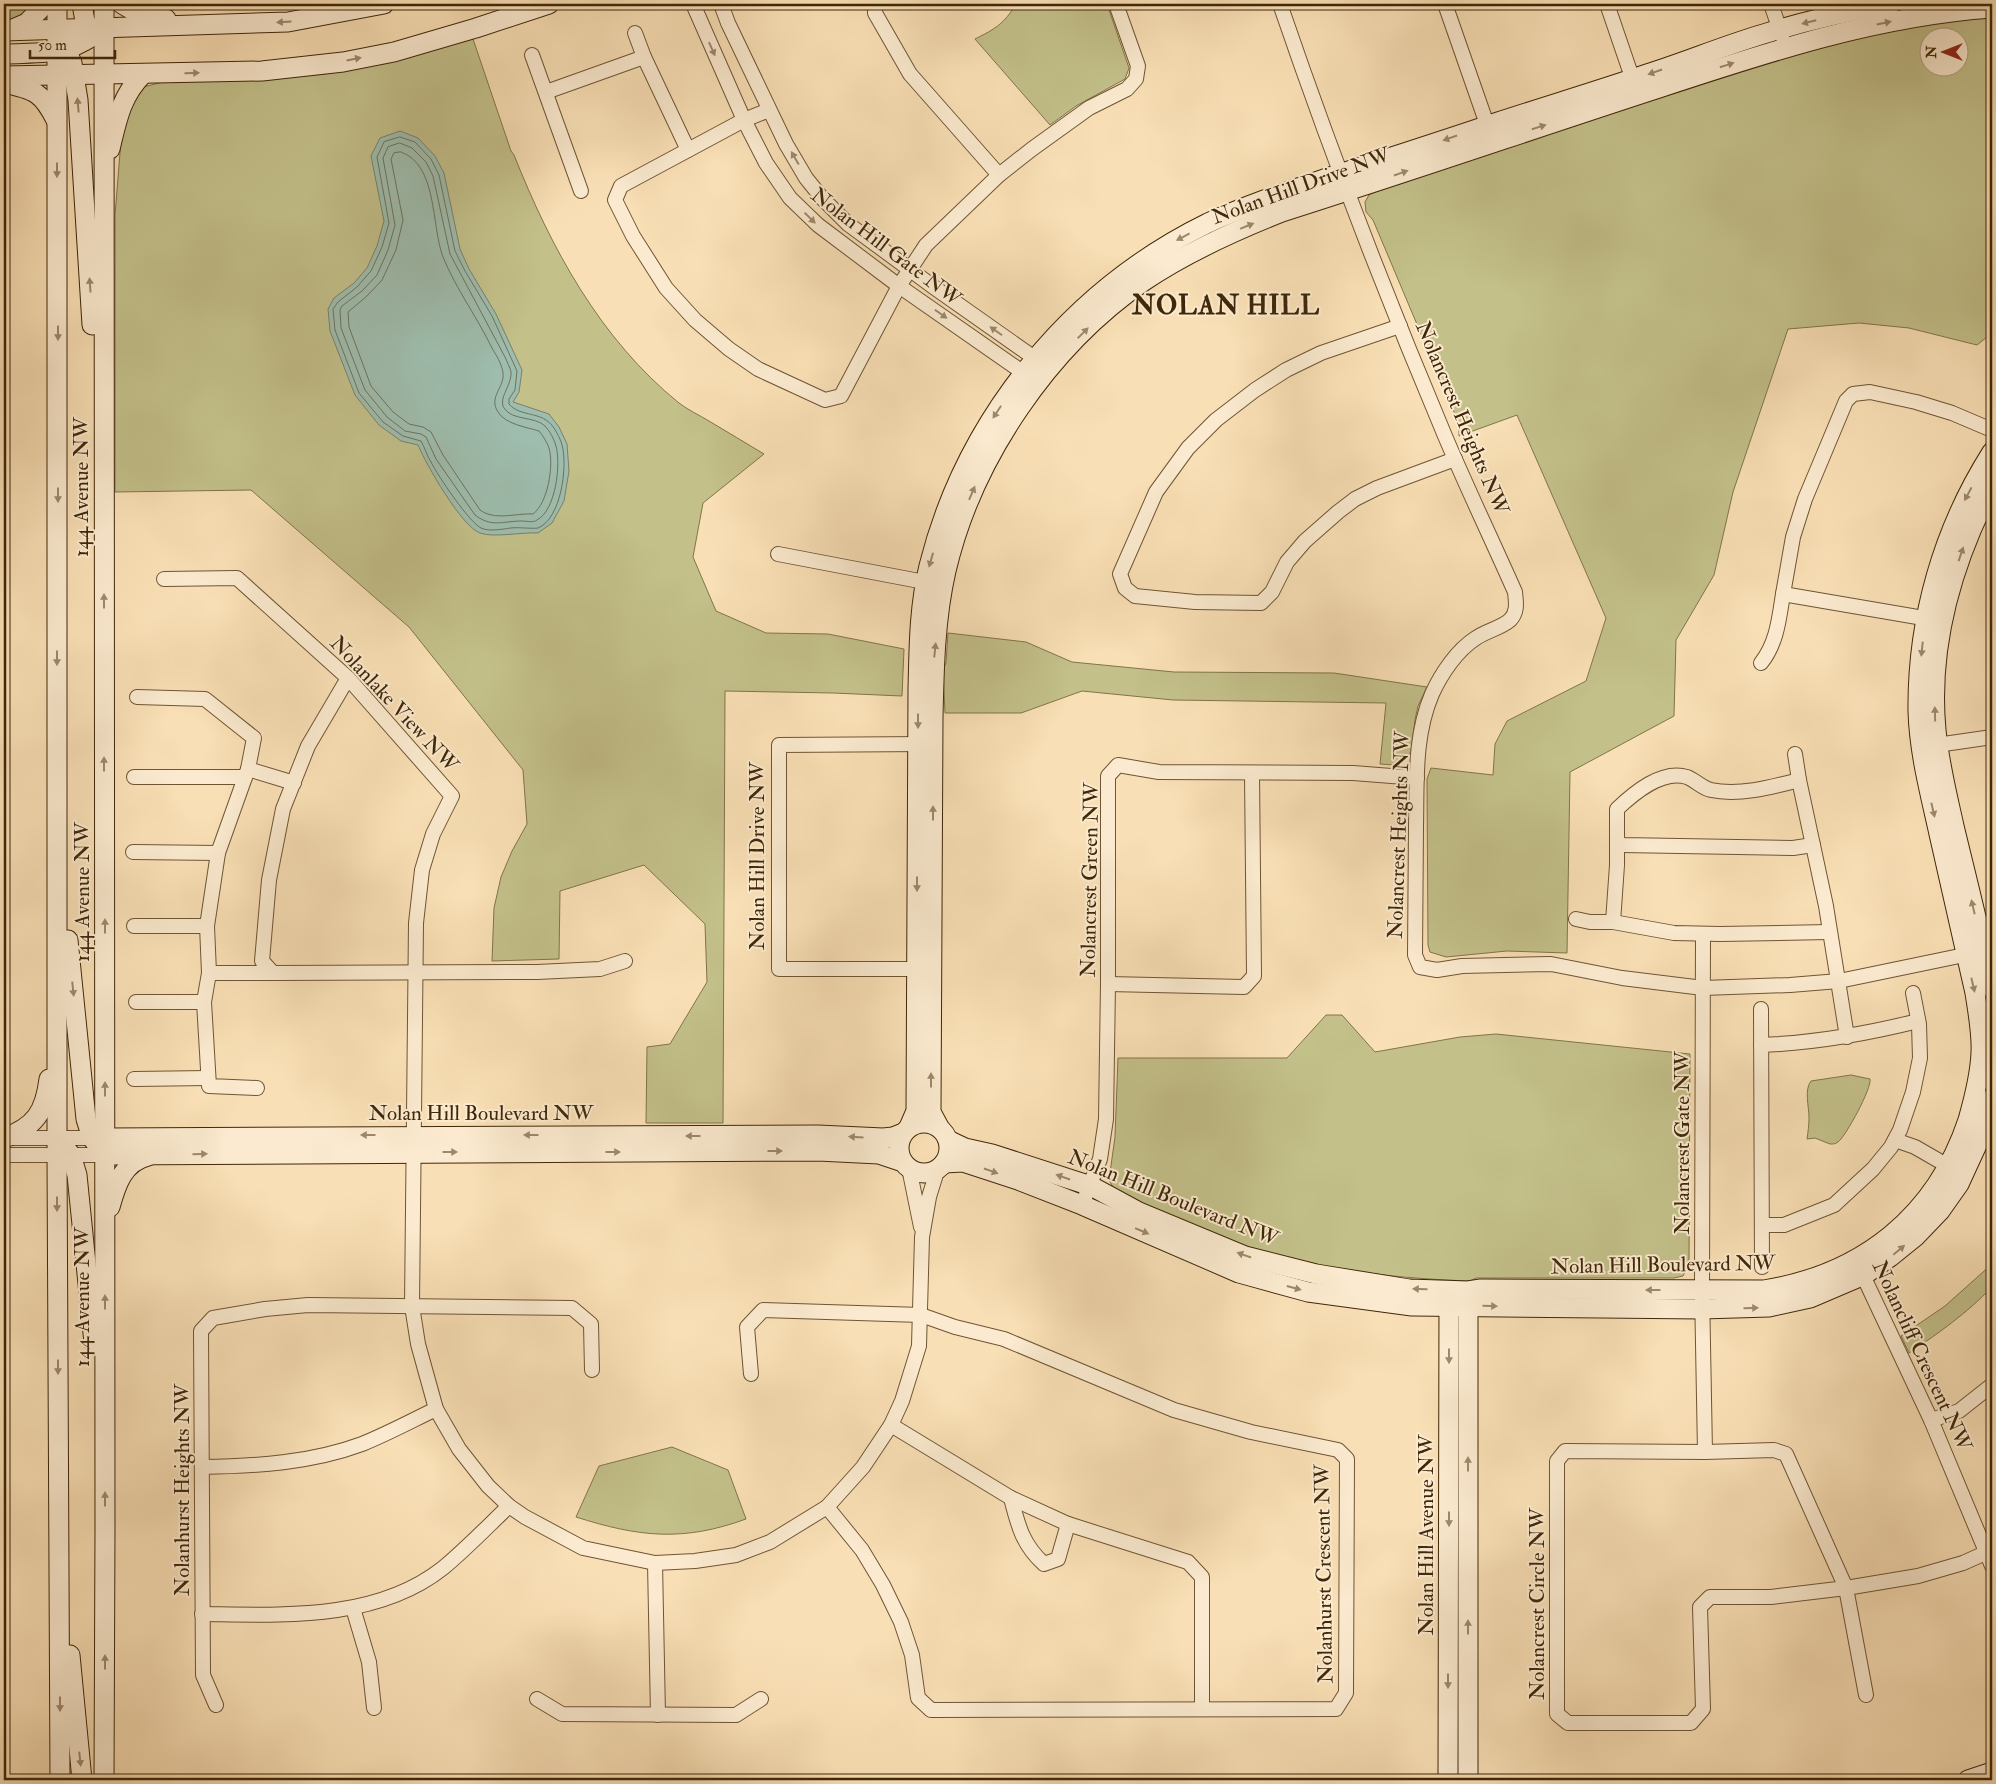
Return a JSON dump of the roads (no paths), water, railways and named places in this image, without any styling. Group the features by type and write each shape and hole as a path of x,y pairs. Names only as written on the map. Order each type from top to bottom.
{"street":[{"path":"6,31 27,23 45,4"},
{"path":"57,4 57,30 66,75 78,100 104,508"},
{"path":"82,4 92,32"},
{"name":"144 Avenue NW","path":"104,4 92,32 102,74 104,170 100,1143 104,1228 106,1775"},
{"path":"122,4 127,8 144,14 204,25"},
{"path":"6,31 57,30 92,32 288,22 384,4"},
{"path":"513,16 531,4"},
{"path":"4,76 262,70 343,62 394,52 549,4"},
{"name":"Nolan Hill Gate NW","path":"693,4 744,120 766,163 790,198 818,225 900,286 1037,370"},
{"name":"Nolan Hill Gate NW","path":"721,4 769,110 806,178 822,198 848,224 935,288 1037,370"},
{"path":"875,4 875,13 910,74 999,175"},
{"path":"769,110 744,120 621,186 615,200 633,236 666,288 708,332 758,369 825,400 841,396 900,286 926,245 999,175 1089,108 1127,89 1136,80 1138,66 1116,4"},
{"name":"Nolancrest Heights NW","path":"1280,4 1313,100 1400,326 1455,459 1515,592 1517,608 1510,620 1475,638 1445,670 1433,693 1419,734 1415,955 1420,967 1437,970 1462,966 1551,964 1622,978 1703,988 1790,985 1838,981 1981,952"},
{"path":"1445,4 1490,134"},
{"path":"1607,4 1635,87"},
{"path":"1771,4 1786,48"},
{"name":"Nolan Hill Drive NW","path":"1635,87 1780,29 1891,4"},
{"name":"Nolan Hill Drive NW","path":"943,1134 932,1112 916,969 925,744 934,659 934,584 952,546 981,473 1037,370 1075,316 1107,287 1172,242 1210,223 1252,206 1344,183 1635,87 1931,9 1992,8"},
{"path":"4,54 62,50 92,32"},
{"path":"636,32 644,57 688,150"},
{"path":"532,55 581,191"},
{"path":"546,92 644,57"},
{"path":"104,170 124,100 134,83 143,74"},
{"name":"144 Avenue NW","path":"60,1780 59,1536 62,1149 57,1011 57,122 66,75"},
{"path":"4,83 35,92 44,99 57,122"},
{"path":"1400,326 1321,353 1286,370 1255,390 1216,420 1188,448 1156,492 1120,574 1125,588 1135,596 1195,602 1260,603 1272,592 1287,562 1305,541 1355,499 1377,488 1455,459"},
{"path":"1761,663 1770,653 1775,639 1793,537 1804,499 1846,401 1853,394 1870,392 1916,402 1952,413 1992,430"},
{"name":"Nolan Hill Boulevard NW","path":"1934,620 1934,581 1949,535 1992,452"},
{"name":"Nolan Hill Boulevard NW","path":"1992,486 1964,545 1951,583 1934,620 1920,668 1919,702 1930,746 1926,776 1992,989"},
{"path":"778,554 934,584"},
{"name":"Nolanlake View NW","path":"164,579 237,578 348,678 452,796 433,834 422,870 416,923 412,1306 418,1344 436,1409 459,1448 488,1486 510,1506 525,1517 583,1548 656,1563 695,1561 736,1555 770,1542 827,1507 863,1467 891,1425 902,1401 919,1346 922,1237"},
{"path":"1783,594 1934,620"},
{"path":"273,973 262,961 269,880 284,809 308,746 348,678"},
{"path":"137,698 205,699 254,738 247,773 218,853 207,926 209,973 204,1002 208,1086 257,1088"},
{"path":"1930,746 1992,737"},
{"name":"Nolan Hill Drive NW","path":"916,969 779,969 779,744 925,744"},
{"name":"Nolan Hill Drive NW","path":"906,1130 916,1111 924,1042 925,744"},
{"path":"1795,754 1830,932 1847,1037"},
{"name":"Nolancrest Green NW","path":"1082,1205 1100,1159 1106,1119 1108,776 1118,765 1159,772 1353,773 1417,778"},
{"path":"134,777 247,773 294,783"},
{"path":"1108,984 1244,987 1254,976 1252,773"},
{"path":"1613,922 1617,865 1616,809 1632,795 1667,775 1686,777 1709,790 1728,792 1769,788 1799,780"},
{"path":"4,1155 100,1143 85,1110 57,836"},
{"path":"1616,841 1622,844 1793,848 1813,845"},
{"path":"133,852 218,853"},
{"path":"1576,919 1590,922 1613,922 1674,933 1830,932"},
{"path":"134,926 207,926"},
{"path":"1703,934 1703,988"},
{"name":"Nolan Hill Boulevard NW","path":"1859,1267 1878,1246 1902,1226 1936,1188 1961,1141 1971,1111 1978,1080 1981,1054 1981,952"},
{"path":"209,973 536,972 600,969 625,961"},
{"name":"Nolancrest Gate NW","path":"1702,1299 1703,988"},
{"path":"1762,1225 1784,1225 1834,1205 1873,1169 1895,1140 1914,1092 1920,1058 1914,992"},
{"path":"136,1002 204,1002"},
{"path":"1761,1009 1762,1267"},
{"path":"4,1138 27,1128 37,1117 43,1106 48,1084 57,1011"},
{"path":"1761,1045 1847,1037 1918,1021"},
{"path":"134,1079 208,1078"},
{"name":"Nolan Hill Boulevard NW","path":"941,1165 963,1162 979,1166 1082,1205 1239,1273 1308,1292 1412,1306 1458,1299 1482,1289 1702,1299 1784,1287 1859,1267 1903,1247 1940,1211 1959,1184 1982,1134 1992,1098"},
{"path":"924,1122 943,1134 949,1148 929,1197 922,1237 906,1165 898,1147 906,1130 924,1122"},
{"name":"Nolan Hill Boulevard NW","path":"100,1143 152,1155 413,1144 818,1135 883,1138 893,1137 906,1130"},
{"name":"Nolan Hill Boulevard NW","path":"943,1134 965,1148 992,1154 1091,1186 1139,1212 1245,1256 1316,1274 1409,1288 1458,1299"},
{"path":"4,1138 62,1149"},
{"path":"1895,1140 1915,1147 1948,1166"},
{"name":"Nolan Hill Boulevard NW","path":"62,1149 100,1143 413,1144 853,1151 888,1156 906,1165"},
{"path":"62,1149 76,1175 105,1444"},
{"path":"104,1228 114,1192 126,1169 135,1161 152,1155"},
{"path":"906,1165 924,1173 941,1165"},
{"name":"Nolancliff Crescent NW","path":"1859,1267 1931,1420 1989,1551 1992,1566"},
{"name":"Nolan Hill Avenue NW","path":"1458,1299 1469,1776"},
{"name":"Nolan Hill Avenue NW","path":"1448,1780 1458,1299"},
{"path":"1702,1299 1705,1452"},
{"name":"Nolanhurst Heights NW","path":"510,1506 442,1568 403,1592 353,1608 261,1615 202,1614 201,1331 213,1318 265,1309 308,1305 572,1308 591,1324 592,1370"},
{"path":"751,1374 747,1327 764,1310 921,1315"},
{"name":"Nolanhurst Crescent NW","path":"827,1507 862,1550 883,1585 901,1622 912,1655 918,1698 931,1710 1336,1709 1346,1693 1347,1459 1338,1450 1252,1432 1174,1410 1004,1339 955,1327 921,1315"},
{"path":"1931,1420 1959,1411 1992,1385"},
{"path":"202,1467 260,1466 309,1458 362,1444 436,1409"},
{"path":"891,1425 1011,1498 1068,1524 1188,1562 1202,1577 1202,1708"},
{"name":"Nolancrest Circle NW","path":"1774,1450 1786,1454 1846,1588 1771,1597 1710,1597 1700,1607 1703,1709 1691,1723 1568,1723 1557,1714 1557,1461 1565,1451 1705,1452 1774,1450"},
{"path":"1011,1498 1019,1529 1032,1553 1044,1564 1058,1559 1068,1524"},
{"path":"59,1536 82,1780"},
{"path":"1866,1695 1846,1588 1918,1576 1963,1563 1989,1551"},
{"path":"656,1563 658,1715"},
{"path":"353,1608 369,1662 374,1708"},
{"path":"202,1614 203,1675 216,1705"},
{"path":"537,1699 562,1714 658,1715 736,1715 761,1699"},
{"path":"1968,1780 1992,1772"}],"water":[{"path":"400,131 418,138 435,156 444,173 460,249 469,269 496,314 522,370 519,392 513,402 549,414 559,427 567,444 569,471 564,501 552,523 538,533 493,535 480,533 472,528 445,494 418,445 401,441 379,425 355,395 330,331 328,309 334,298 354,283 367,268 377,246 384,221 371,156 380,138"}],"district":[{"name":"NOLAN HILL","path":"1226,306"}]}
